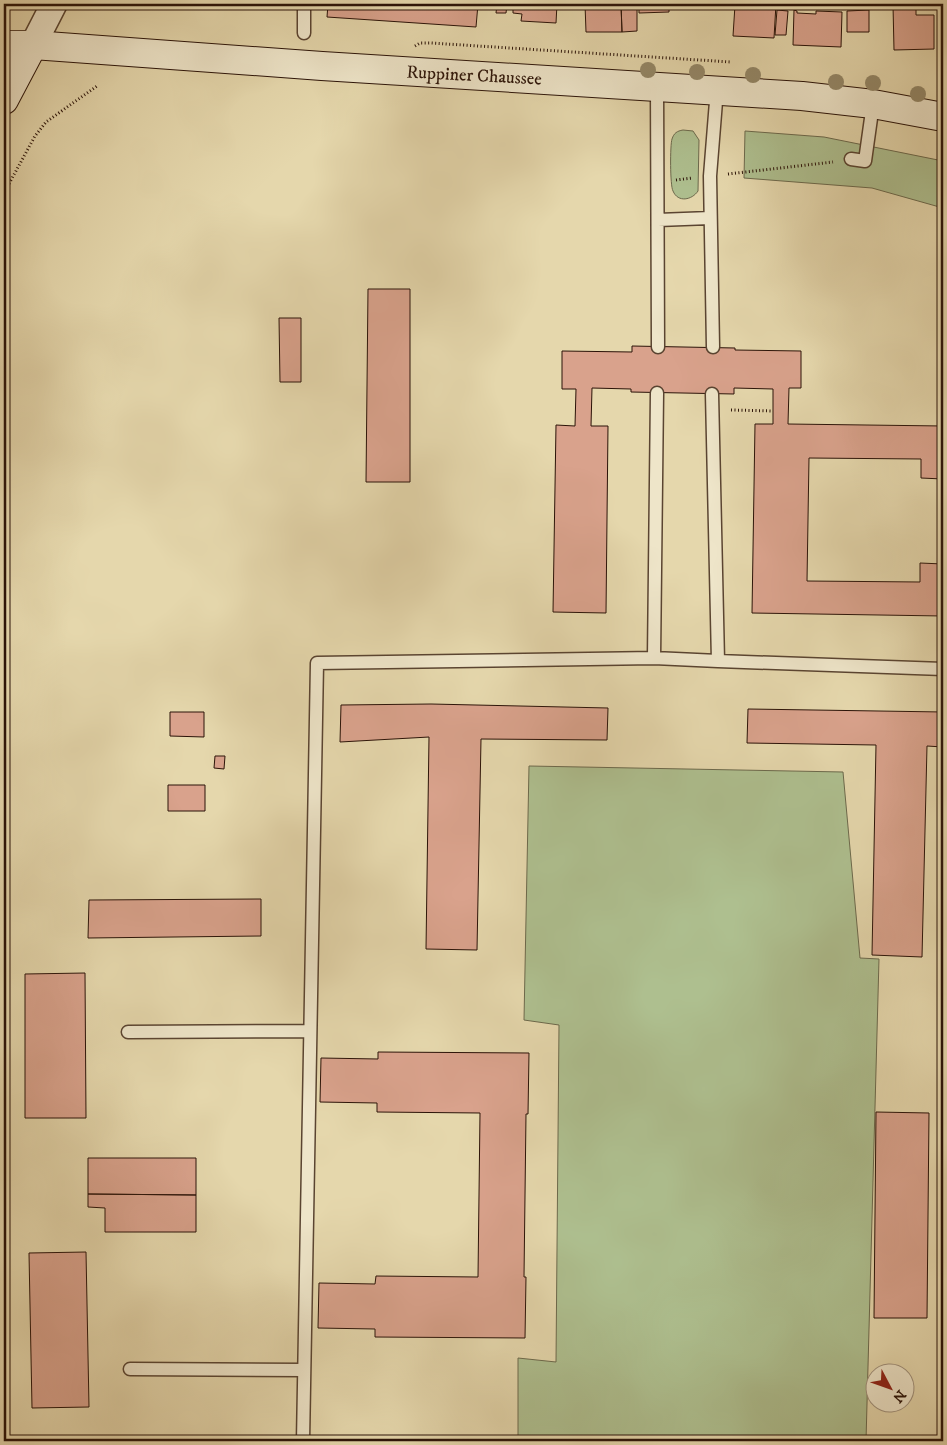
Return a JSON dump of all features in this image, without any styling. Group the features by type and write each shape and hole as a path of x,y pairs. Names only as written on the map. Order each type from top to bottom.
{"main road":[{"name":"Ruppiner Chaussee","path":"4,45 33,45 340,67 836,98 943,117"},
{"path":"4,100 33,45"}],"street":[{"path":"33,45 54,4"}],"lane":[{"path":"304,4 304,33"},
{"path":"657,86 658,347"},
{"path":"713,347 710,176 717,90"},
{"path":"851,159 865,161 873,104"},
{"path":"658,220 710,218"},
{"path":"654,658 656,393"},
{"path":"712,394 718,661"},
{"path":"303,1441 317,663 654,658 943,669"},
{"path":"128,1032 310,1031"},
{"path":"130,1369 304,1370"}],"path":[{"path":"4,193 35,136 46,122 96,86"},
{"path":"727,174 851,159"},
{"path":"657,182 710,176"},
{"path":"727,410 773,411"}],"green space":[{"path":"683,130 693,131 699,140 698,191 685,199 675,195 672,188 671,174 672,139 676,133"},
{"path":"745,131 824,137 943,161 943,208 872,188 744,178"},
{"path":"529,766 843,772 860,958 879,959 868,1362 864,1362 864,1412 867,1412 866,1441 518,1441 518,1358 556,1362 559,1025 524,1020"}],"building":[{"path":"143,4 208,4 208,9 142,6"},
{"path":"328,4 478,4 476,27 327,17"},
{"path":"497,4 507,4 506,13 496,13"},
{"path":"513,4 557,4 556,23 521,21 522,14 513,13"},
{"path":"585,4 621,4 622,32 586,32"},
{"path":"621,4 637,4 637,31 622,32"},
{"path":"639,4 669,4 669,12 639,13"},
{"path":"776,4 774,38 733,36 735,5"},
{"path":"893,5 916,5 916,15 934,15 934,49 894,50"},
{"path":"777,10 788,11 786,35 775,35"},
{"path":"794,10 797,13 816,14 816,11 842,12 841,47 793,45"},
{"path":"869,10 869,32 847,32 847,11"},
{"path":"368,289 410,289 410,482 366,482"},
{"path":"279,318 301,318 301,382 280,382"},
{"path":"632,346 801,351 801,388 789,388 788,424 943,426 943,479 921,478 921,459 809,458 807,581 920,582 920,563 943,564 943,616 752,613 755,424 773,424 773,389 734,388 734,394 631,392 631,389 592,388 591,426 608,426 606,613 553,612 556,425 575,426 576,389 562,389 562,351 632,352"},
{"path":"431,704 608,708 607,740 481,739 477,950 426,949 429,737 340,742 341,705"},
{"path":"748,709 943,712 943,747 927,746 922,957 872,955 876,745 747,743"},
{"path":"170,712 204,712 204,737 170,736"},
{"path":"215,756 225,756 224,769 214,768"},
{"path":"168,785 205,785 205,811 168,811"},
{"path":"261,899 261,936 88,938 89,900"},
{"path":"85,973 86,1118 25,1118 25,974"},
{"path":"378,1052 529,1053 528,1114 526,1114 525,1338 375,1337 375,1329 318,1328 319,1283 375,1284 376,1276 478,1277 480,1113 377,1112 377,1103 320,1102 321,1058 378,1059"},
{"path":"876,1112 929,1113 927,1318 874,1318"},
{"path":"88,1158 196,1158 196,1195 88,1194"},
{"path":"88,1194 196,1195 196,1232 105,1232 105,1208 88,1207"},
{"path":"86,1252 89,1407 32,1408 29,1253"}]}
